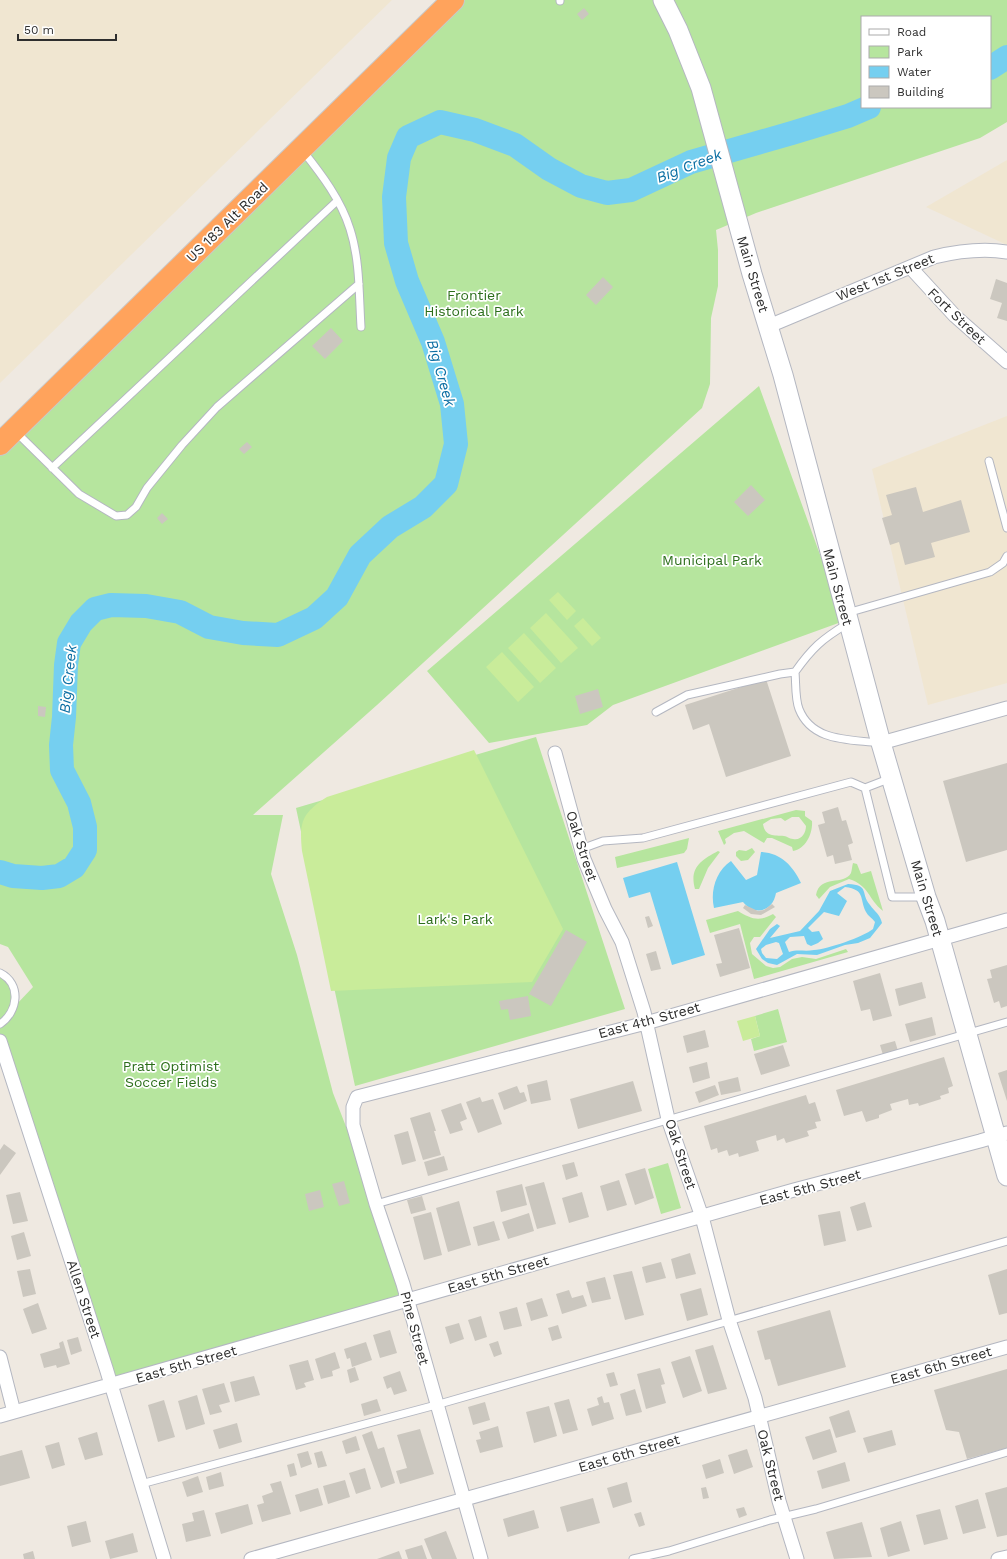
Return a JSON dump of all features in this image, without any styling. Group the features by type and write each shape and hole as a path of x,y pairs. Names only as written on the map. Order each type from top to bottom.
{"highway":[{"name":"US 183 Alt Road","path":"7,437 453,0"}],"street":[{"name":"Main Street","path":"663,0 678,30 701,88 739,226 769,326 846,619 891,778 926,897 940,938 966,1034 1002,1134 1007,1176"},
{"name":"West 1st Street","path":"769,326 846,292 934,257 960,251 993,250 1007,252"},
{"name":"Fort Street","path":"910,267 955,316 1007,362"},
{"path":"881,743 1007,708"},
{"name":"Oak Street","path":"555,753 581,849 605,909 622,942 646,1022 668,1119 702,1217 729,1320 755,1398 784,1517 797,1559"},
{"name":"East 4th Street","path":"357,1097 646,1022 1007,920"},
{"name":"Allen Street","path":"0,1041 111,1385 164,1559"},
{"name":"Pine Street","path":"357,1097 353,1107 353,1125 407,1301 481,1559"},
{"name":"East 5th Street","path":"0,1416 702,1217 1002,1134"},
{"name":"East 6th Street","path":"251,1559 1007,1346"},
{"path":"0,1357 14,1412"},
{"path":"998,1559 1007,1557"}],"lane":[{"path":"302,149 325,179 350,230 359,284 361,327"},
{"path":"52,468 337,201"},
{"path":"7,437 52,468 79,494 97,506 120,517 131,513 164,466 218,408 359,284"},
{"path":"989,461 1007,528"},
{"path":"881,743 830,737 809,727 799,708 795,672 824,637 846,619 990,572 1003,563 1007,556"},
{"path":"656,712 687,695 795,672"},
{"path":"581,849 603,841 643,838 851,782 865,788 891,778"},
{"path":"865,788 892,897 926,897"},
{"path":"0,973 10,981 15,990 16,998 12,1014 0,1024"},
{"path":"376,1204 1007,1022"},
{"path":"141,1484 436,1405 1007,1241"},
{"path":"633,1559 669,1551 816,1509 1007,1452"}],"shaded area":[{"path":"0,0 392,0 0,383"},
{"path":"1007,160 1007,245 926,207"},
{"path":"1007,416 1007,683 928,705 872,469"}],"green space":[{"name":"Frontier Historical Park","path":"453,0 1007,0 1007,122 980,138 756,213 716,230 718,250 718,286 711,318 710,384 702,408 377,705 253,815 283,815 271,874 297,955 333,1093 376,1204 407,1301 111,1385 0,1041 0,973 10,981 15,1006 33,987 8,947 0,944 0,444"},
{"name":"Municipal Park","path":"759,386 844,621 613,705 587,725 489,743 427,671"},
{"path":"558,592 576,611 567,620 549,600"},
{"path":"546,613 578,648 561,663 530,628"},
{"path":"583,618 601,638 592,646 574,626"},
{"path":"524,633 556,668 540,683 508,648"},
{"path":"502,652 534,687 518,702 486,667"},
{"name":"Lark's Park","path":"536,737 625,1009 355,1086 296,808"},
{"path":"474,750 563,929 532,982 331,991 302,851 302,825 307,813 327,797"},
{"path":"796,810 805,811 805,816 812,821 808,840 798,850 793,851 792,847 772,838 767,838 764,843 744,831 734,833 725,839 726,843 724,845 718,831","holes":["792,817 799,817 806,826 804,834 798,839 773,835 768,833 764,828 763,824 771,819 781,818 785,821"]},
{"path":"689,838 687,849 684,853 617,868 615,857"},
{"path":"752,848 755,852 748,860 741,861 736,856 736,852 739,850 746,851"},
{"path":"718,851 720,852 708,868 699,889 695,889 695,870 702,861"},
{"path":"853,863 857,864 861,874 871,871 883,911 861,885 849,879 830,887 819,899 816,895 818,889 827,882 848,877 851,873"},
{"path":"738,911 751,918 759,919 773,914 776,917 760,937 754,937 750,943 752,954 766,966 773,968 780,967 792,959 802,957 816,959 846,949 848,952 754,979 740,924 710,933 706,920"},
{"path":"778,1009 787,1042 754,1051 751,1039 760,1036 755,1016"},
{"path":"755,1016 760,1036 743,1041 737,1021"},
{"path":"668,1163 681,1208 661,1214 648,1169"}],"water":[{"path":"761,852 775,855 786,862 794,871 801,883 776,893 771,904 763,910 748,907 743,902 714,908 713,895 715,882 721,870 731,861 746,880 757,875"},
{"path":"677,862 705,955 672,965 650,892 629,898 623,878"},
{"path":"848,884 859,886 864,890 867,901 879,915 882,923 870,938 817,955 797,954 777,965 768,963 762,959 756,949 770,929 777,924 780,926 770,938 800,931 819,911 830,891","holes":["845,887 852,888 861,895 866,912 875,922 873,929 854,939 828,947 811,951 789,952 785,942 790,937 804,936 807,944 811,946 823,939 819,931 812,932 808,928 824,912 839,916 847,901 837,893","776,942 779,943 783,954 777,959 766,958 761,949 766,945"]}],"building":[{"path":"584,8 589,14 582,20 577,14"},
{"path":"603,277 613,287 596,305 586,295"},
{"path":"996,279 1007,283 1007,321 997,318 1002,303 990,299"},
{"path":"331,328 343,341 325,359 312,346"},
{"path":"247,442 252,447 244,454 239,449"},
{"path":"751,485 765,500 748,516 734,502"},
{"path":"916,487 923,512 961,500 970,532 931,543 935,557 905,565 899,542 890,545 882,518 892,515 886,495"},
{"path":"162,513 168,519 162,524 157,518"},
{"path":"766,679 791,756 726,777 709,724 693,730 685,705"},
{"path":"598,689 603,707 580,714 575,696"},
{"path":"38,706 46,707 45,717 38,716"},
{"path":"1007,763 1007,850 966,862 943,781"},
{"path":"838,807 842,821 846,820 853,843 848,845 852,860 835,864 833,855 827,857 818,825 825,823 822,812"},
{"path":"772,904 775,907 761,915 751,914 743,908 745,905 758,911 764,910"},
{"path":"649,916 653,926 648,928 645,917"},
{"path":"739,928 750,968 720,977 716,964 722,963 714,935"},
{"path":"566,930 587,942 551,1006 529,994"},
{"path":"656,951 661,969 651,971 646,954"},
{"path":"1007,965 1007,1006 1001,1008 999,1001 994,1003 987,979 992,978 990,970"},
{"path":"880,973 892,1016 873,1021 870,1009 861,1011 853,981"},
{"path":"922,982 926,998 899,1006 895,989"},
{"path":"528,996 531,1016 510,1020 508,1009 501,1010 499,1001"},
{"path":"932,1017 936,1035 910,1042 905,1024"},
{"path":"705,1030 709,1047 687,1053 683,1036"},
{"path":"895,1041 898,1051 883,1055 880,1045"},
{"path":"783,1045 790,1066 761,1075 754,1054"},
{"path":"944,1057 953,1086 948,1088 949,1093 940,1096 941,1099 919,1106 918,1103 909,1105 908,1099 890,1104 892,1110 879,1115 879,1118 866,1122 862,1111 844,1116 836,1090"},
{"path":"707,1062 710,1078 693,1083 689,1067"},
{"path":"1007,1070 1007,1101 998,1073"},
{"path":"738,1077 741,1091 721,1095 718,1082"},
{"path":"547,1080 551,1100 531,1104 527,1085"},
{"path":"633,1081 642,1111 578,1129 570,1099"},
{"path":"715,1085 719,1095 699,1103 695,1092"},
{"path":"517,1086 520,1093 524,1092 527,1101 504,1110 498,1093"},
{"path":"806,1095 809,1104 815,1102 821,1121 815,1122 817,1128 807,1131 809,1136 786,1143 784,1138 777,1141 776,1135 756,1141 759,1151 739,1157 738,1153 729,1156 727,1150 718,1153 717,1148 711,1150 704,1126"},
{"path":"480,1097 482,1102 493,1099 502,1124 478,1133 466,1102"},
{"path":"461,1103 467,1119 460,1122 463,1130 450,1134 441,1110"},
{"path":"430,1112 441,1155 423,1160 410,1118"},
{"path":"408,1131 416,1161 402,1165 394,1135"},
{"path":"4,1144 16,1153 0,1175 0,1150"},
{"path":"444,1156 448,1170 428,1176 424,1162"},
{"path":"574,1162 578,1176 566,1180 562,1165"},
{"path":"645,1168 654,1198 635,1205 625,1174"},
{"path":"619,1180 627,1205 607,1211 600,1186"},
{"path":"344,1181 350,1203 339,1206 332,1184"},
{"path":"544,1182 556,1224 537,1229 525,1187"},
{"path":"522,1184 527,1205 501,1212 496,1191"},
{"path":"320,1190 324,1207 309,1211 305,1194"},
{"path":"20,1192 28,1221 13,1224 6,1195"},
{"path":"582,1192 589,1217 569,1223 562,1198"},
{"path":"422,1196 426,1210 411,1214 407,1200"},
{"path":"459,1201 471,1245 448,1252 436,1208"},
{"path":"865,1202 872,1227 857,1231 850,1207"},
{"path":"840,1211 846,1241 824,1246 818,1215"},
{"path":"431,1212 442,1255 424,1260 413,1217"},
{"path":"529,1213 534,1231 508,1239 502,1222"},
{"path":"494,1221 500,1240 478,1246 473,1227"},
{"path":"24,1232 31,1256 17,1260 11,1236"},
{"path":"690,1253 696,1274 676,1279 671,1259"},
{"path":"661,1262 666,1278 646,1283 642,1267"},
{"path":"30,1269 36,1294 23,1297 17,1271"},
{"path":"1007,1269 1007,1313 999,1315 988,1275"},
{"path":"632,1271 644,1315 625,1320 613,1275"},
{"path":"605,1277 611,1299 592,1303 586,1282"},
{"path":"701,1288 708,1315 687,1321 680,1294"},
{"path":"569,1290 572,1298 583,1295 587,1306 562,1314 556,1294"},
{"path":"542,1298 548,1316 531,1321 526,1303"},
{"path":"38,1303 47,1329 32,1334 23,1309"},
{"path":"517,1307 522,1326 504,1330 499,1312"},
{"path":"830,1310 846,1367 778,1386 770,1359 765,1360 757,1331"},
{"path":"481,1316 487,1337 475,1341 468,1320"},
{"path":"459,1323 464,1339 450,1344 445,1327"},
{"path":"558,1325 562,1338 552,1341 548,1328"},
{"path":"390,1330 397,1353 380,1358 373,1335"},
{"path":"78,1337 82,1351 71,1355 67,1340"},
{"path":"63,1341 70,1364 57,1368 56,1365 44,1368 40,1354 60,1348 59,1343"},
{"path":"498,1341 502,1354 494,1357 489,1344"},
{"path":"366,1342 372,1360 352,1367 350,1358 347,1359 344,1349"},
{"path":"713,1345 727,1389 708,1394 695,1350"},
{"path":"335,1352 340,1368 332,1371 333,1376 321,1379 315,1359"},
{"path":"690,1356 702,1391 683,1398 671,1362"},
{"path":"308,1360 314,1380 304,1383 306,1387 296,1390 289,1365"},
{"path":"355,1367 359,1380 350,1383 347,1370"},
{"path":"660,1368 665,1384 661,1385 666,1403 646,1409 637,1374"},
{"path":"1007,1369 1007,1448 967,1459 959,1432 946,1430 934,1390"},
{"path":"400,1371 407,1391 394,1395 391,1387 387,1389 383,1377"},
{"path":"614,1372 618,1385 610,1387 606,1374"},
{"path":"254,1376 260,1395 235,1402 230,1382"},
{"path":"224,1383 230,1402 219,1405 222,1412 210,1415 202,1389"},
{"path":"635,1389 642,1412 626,1416 620,1394"},
{"path":"197,1395 205,1424 186,1430 178,1401"},
{"path":"602,1396 604,1403 609,1402 614,1419 592,1426 587,1409 599,1405 597,1398"},
{"path":"377,1399 381,1411 364,1416 361,1404"},
{"path":"569,1399 578,1430 563,1434 554,1403"},
{"path":"164,1400 175,1437 158,1442 148,1405"},
{"path":"485,1402 490,1420 473,1425 468,1407"},
{"path":"549,1406 557,1436 534,1443 526,1412"},
{"path":"849,1410 856,1432 836,1438 829,1417"},
{"path":"237,1423 242,1442 219,1449 213,1430"},
{"path":"498,1426 503,1447 480,1453 476,1440 481,1439 479,1432"},
{"path":"420,1429 434,1474 400,1484 396,1471 407,1468 397,1435"},
{"path":"830,1429 837,1452 813,1460 805,1437"},
{"path":"892,1430 896,1445 868,1453 863,1438"},
{"path":"372,1431 378,1449 384,1447 395,1483 381,1488 362,1435"},
{"path":"97,1432 103,1455 85,1460 78,1438"},
{"path":"356,1436 360,1450 346,1454 342,1441"},
{"path":"59,1442 65,1465 52,1469 45,1446"},
{"path":"747,1449 753,1467 734,1474 728,1455"},
{"path":"22,1450 30,1478 0,1486 0,1456"},
{"path":"308,1451 312,1464 301,1468 297,1454"},
{"path":"322,1451 327,1466 318,1468 314,1453"},
{"path":"720,1459 724,1473 706,1479 702,1465"},
{"path":"845,1462 850,1481 822,1489 817,1471"},
{"path":"294,1463 297,1475 290,1477 287,1465"},
{"path":"365,1468 371,1489 356,1494 349,1473"},
{"path":"221,1472 224,1486 209,1490 206,1477"},
{"path":"198,1476 203,1492 187,1497 182,1482"},
{"path":"345,1480 350,1497 328,1504 323,1486"},
{"path":"281,1481 291,1514 262,1522 257,1505 264,1503 262,1496 273,1492 270,1484"},
{"path":"627,1482 632,1502 613,1508 607,1488"},
{"path":"706,1487 709,1498 703,1499 701,1488"},
{"path":"1007,1487 1007,1535 997,1537 985,1493"},
{"path":"318,1488 323,1505 300,1512 295,1495"},
{"path":"593,1498 600,1523 567,1532 560,1507"},
{"path":"978,1499 986,1528 963,1534 955,1506"},
{"path":"248,1504 253,1524 221,1534 215,1513"},
{"path":"744,1507 747,1515 739,1518 736,1509"},
{"path":"940,1509 948,1539 924,1545 916,1515"},
{"path":"204,1510 211,1536 186,1542 182,1524 194,1521 192,1513"},
{"path":"534,1510 539,1528 508,1537 503,1519"},
{"path":"641,1512 645,1525 639,1527 634,1514"},
{"path":"86,1521 91,1542 72,1547 67,1526"},
{"path":"901,1521 910,1551 888,1557 880,1528"},
{"path":"862,1522 872,1557 834,1559 826,1532"},
{"path":"446,1531 457,1559 432,1559 424,1539"},
{"path":"133,1533 138,1552 110,1559 105,1541"},
{"path":"422,1545 427,1559 408,1559 405,1550"},
{"path":"33,1551 35,1559 24,1559 23,1554"},
{"path":"399,1551 402,1559 377,1559"}],"waterway":[{"name":"Big Creek","path":"991,67 1007,57"},
{"name":"Big Creek","path":"0,872 13,876 42,878 59,876 74,867 85,850 85,827 79,803 62,770 61,745 64,717 66,665 69,643 81,623 95,609 111,605 146,606 180,612 209,627 243,633 278,635 314,618 337,597 360,555 390,527 423,507 446,484 456,444 452,404 433,342 407,281 396,243 394,197 399,158 408,137 440,122 475,130 515,145 549,169 581,186 607,193 631,190 691,162 848,116 867,108"}],"park label":[{"name":"Pratt Optimist Soccer Fields","path":"171,1074"}]}
